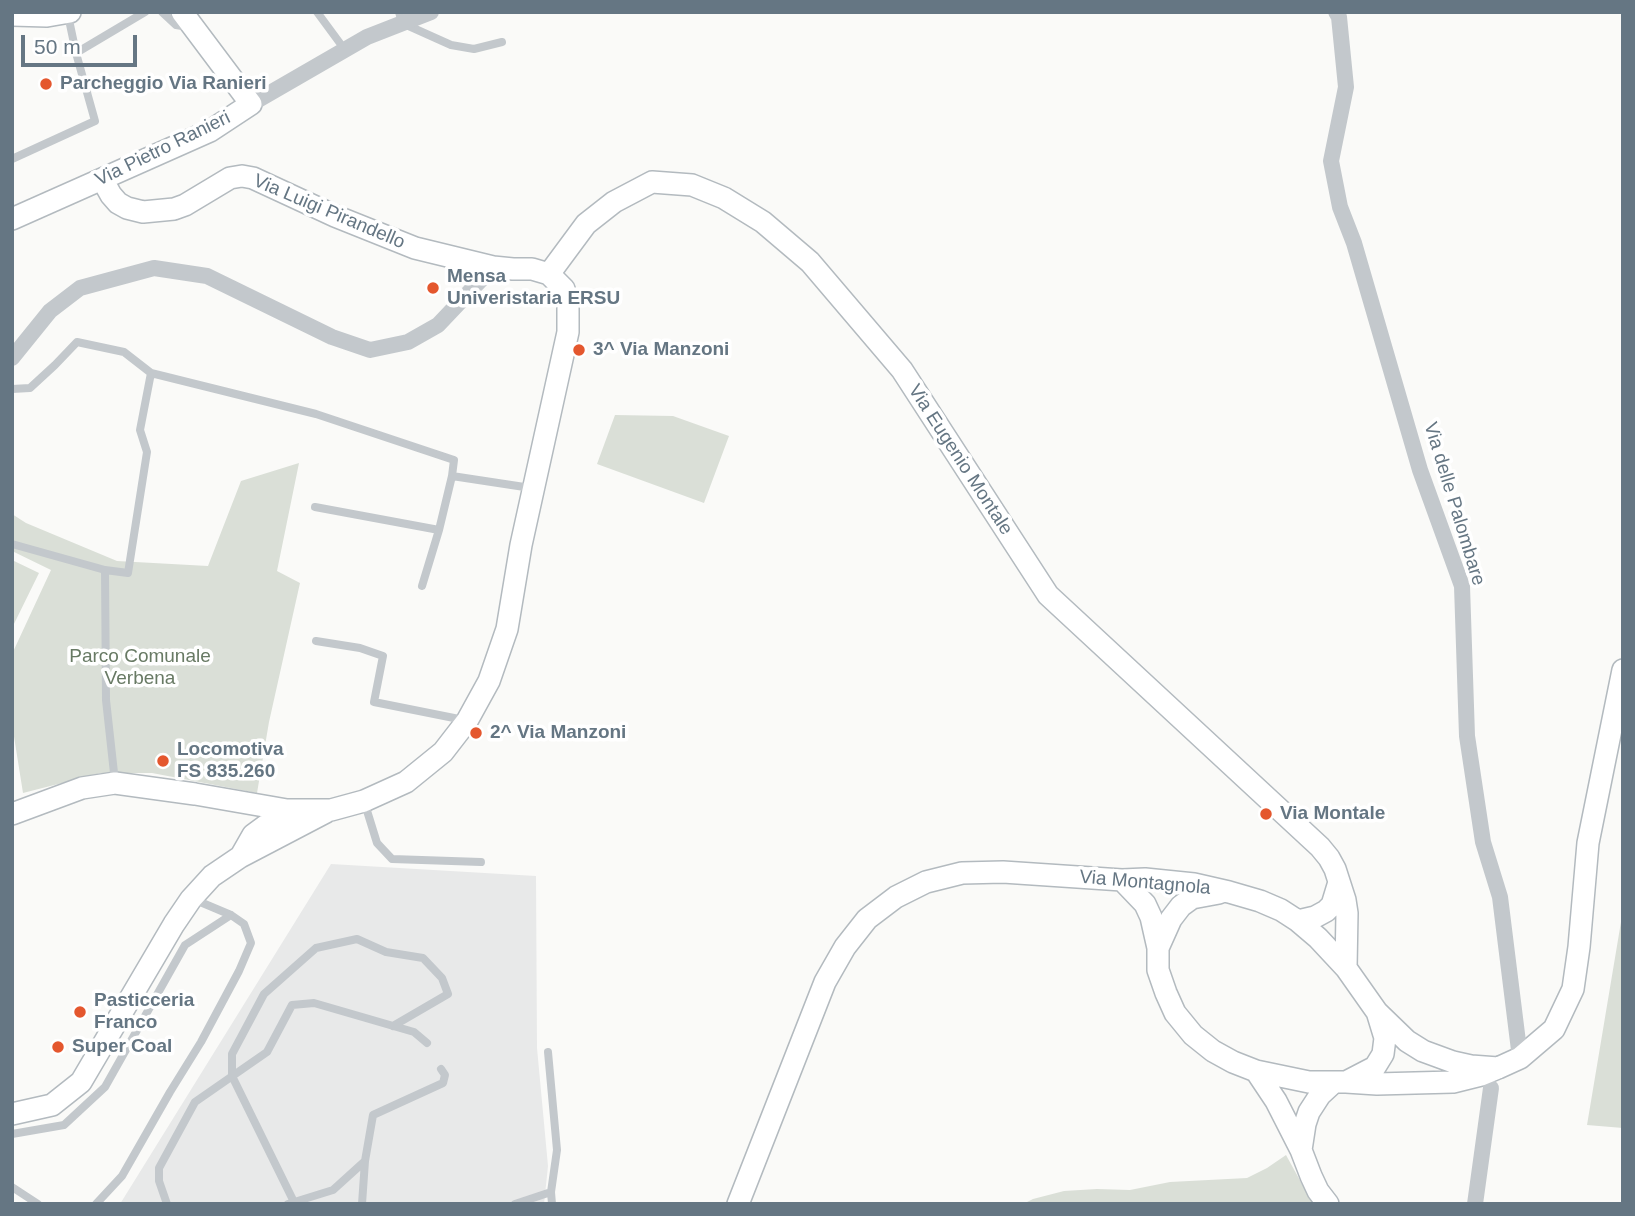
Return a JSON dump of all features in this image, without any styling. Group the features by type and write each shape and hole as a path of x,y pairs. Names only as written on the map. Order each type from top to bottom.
{"street":[{"name":"Via Pietro Ranieri","path":"12,219 209,131 401,18 431,12"},
{"name":"Via delle Palombare","path":"1336,12 1339,17 1346,87 1332,161 1340,207 1354,243 1420,470 1462,586 1467,736 1483,842 1500,897 1520,1058"},
{"path":"12,15 47,16 69,13"},
{"path":"188,20 251,104"},
{"name":"Via Luigi Pirandello","path":"102,179 118,203 144,212 185,205 230,178 253,178 335,216 415,248 493,267 532,269 549,274"},
{"name":"Via Eugenio Montale","path":"549,274 586,224 614,202 653,182 692,185 724,198 763,222 810,262 902,370 1048,595 1320,847 1335,869 1347,913 1346,968"},
{"path":"12,358 50,312 80,288 154,268 207,276 332,337 370,350 408,342 438,325 493,267"},
{"path":"12,1114 52,1105 81,1082 174,924 191,899 212,876 279,836 331,810 364,801 406,782 443,752 467,721 489,681 507,629 521,545 568,332 568,306 564,289 549,274"},
{"path":"1122,880 1145,904 1151,917 1158,948 1158,970 1175,1013 1193,1035 1233,1062 1256,1071 1309,1082 1438,1083 1495,1078 1555,1029 1573,989 1588,843 1623,670"},
{"path":"12,814 82,788 115,783 287,810 331,810"},
{"path":"248,803 253,835"},
{"path":"240,858 253,835 287,810"},
{"path":"279,836 287,810"},
{"name":"Via Montagnola","path":"738,1204 825,982 845,947 867,919 895,897 926,881 962,873 1003,872 1122,880 1145,879 1194,884 1260,901 1298,921 1326,946 1346,968 1377,1012 1408,1041 1423,1051 1471,1066 1495,1078"},
{"path":"1298,921 1326,911 1332,905 1339,882"},
{"path":"1158,948 1171,919 1181,906 1192,898 1229,892"},
{"path":"1301,1150 1309,1112 1320,1095 1339,1082 1363,1075 1375,1067 1383,1054 1385,1038 1377,1012"},
{"path":"1256,1071 1276,1101 1301,1150 1318,1192 1328,1204"},
{"path":"1475,1204 1495,1078"}],"lane":[{"path":"162,12 176,25 185,28 188,20"},
{"path":"317,12 345,50"},
{"path":"12,159 95,121 76,53 69,13"},
{"path":"76,53 141,14"},
{"path":"401,18 451,45 474,49 502,42"},
{"path":"12,389 30,388 77,342 124,352 150,373 316,414 454,460 439,530 422,586"},
{"path":"12,544 105,570 128,573 147,452 140,430 150,373"},
{"path":"452,476 534,489"},
{"path":"315,507 439,530"},
{"path":"105,570 106,700 115,783"},
{"path":"316,641 360,648 383,656 373,702 467,721"},
{"path":"364,801 377,843 392,859 481,862"},
{"path":"96,1204 122,1176 201,1042 251,943 244,923 232,915 191,899"},
{"path":"12,1134 64,1125 105,1087 185,945 232,915"},
{"path":"365,1161 333,1190 291,1203 266,1143 232,1076 232,1054 264,994 316,948 357,939 386,953 423,958 442,978 448,994 393,1026"},
{"path":"167,1204 159,1181 159,1168 195,1102 267,1052 292,1005 314,1003 414,1032 427,1043"},
{"path":"548,1052 557,1150 551,1192 552,1204"},
{"path":"363,1203 365,1161 373,1115 443,1083 445,1074 441,1069"},
{"path":"12,1187 38,1204"},
{"path":"515,1204 551,1192"}],"shaded area":[{"path":"331,864 536,876 537,1048 548,1166 544,1204 120,1204"}],"green space":[{"path":"615,415 673,416 729,436 704,503 597,464"},
{"name":"Parco Comunale Verbena","path":"299,463 277,571 300,583 269,722 257,793 152,773 101,773 23,793 12,724 12,654 51,570 12,551 12,514 26,523 117,561 208,566 241,481"},
{"path":"12,560 39,573 12,628"},
{"path":"1623,910 1623,1128 1587,1125"},
{"path":"1286,1155 1313,1204 1023,1204 1064,1191 1130,1190 1170,1182 1247,1178"}],"place":[{"name":"Parcheggio Via Ranieri","path":"46,84"},
{"name":"Mensa Univeristaria ERSU","path":"433,288"},
{"name":"3^ Via Manzoni","path":"579,350"},
{"name":"2^ Via Manzoni","path":"476,733"},
{"name":"Locomotiva FS 835.260","path":"163,761"},
{"name":"Via Montale","path":"1266,814"},
{"name":"Pasticceria Franco","path":"80,1012"},
{"name":"Super Coal","path":"58,1047"}]}
